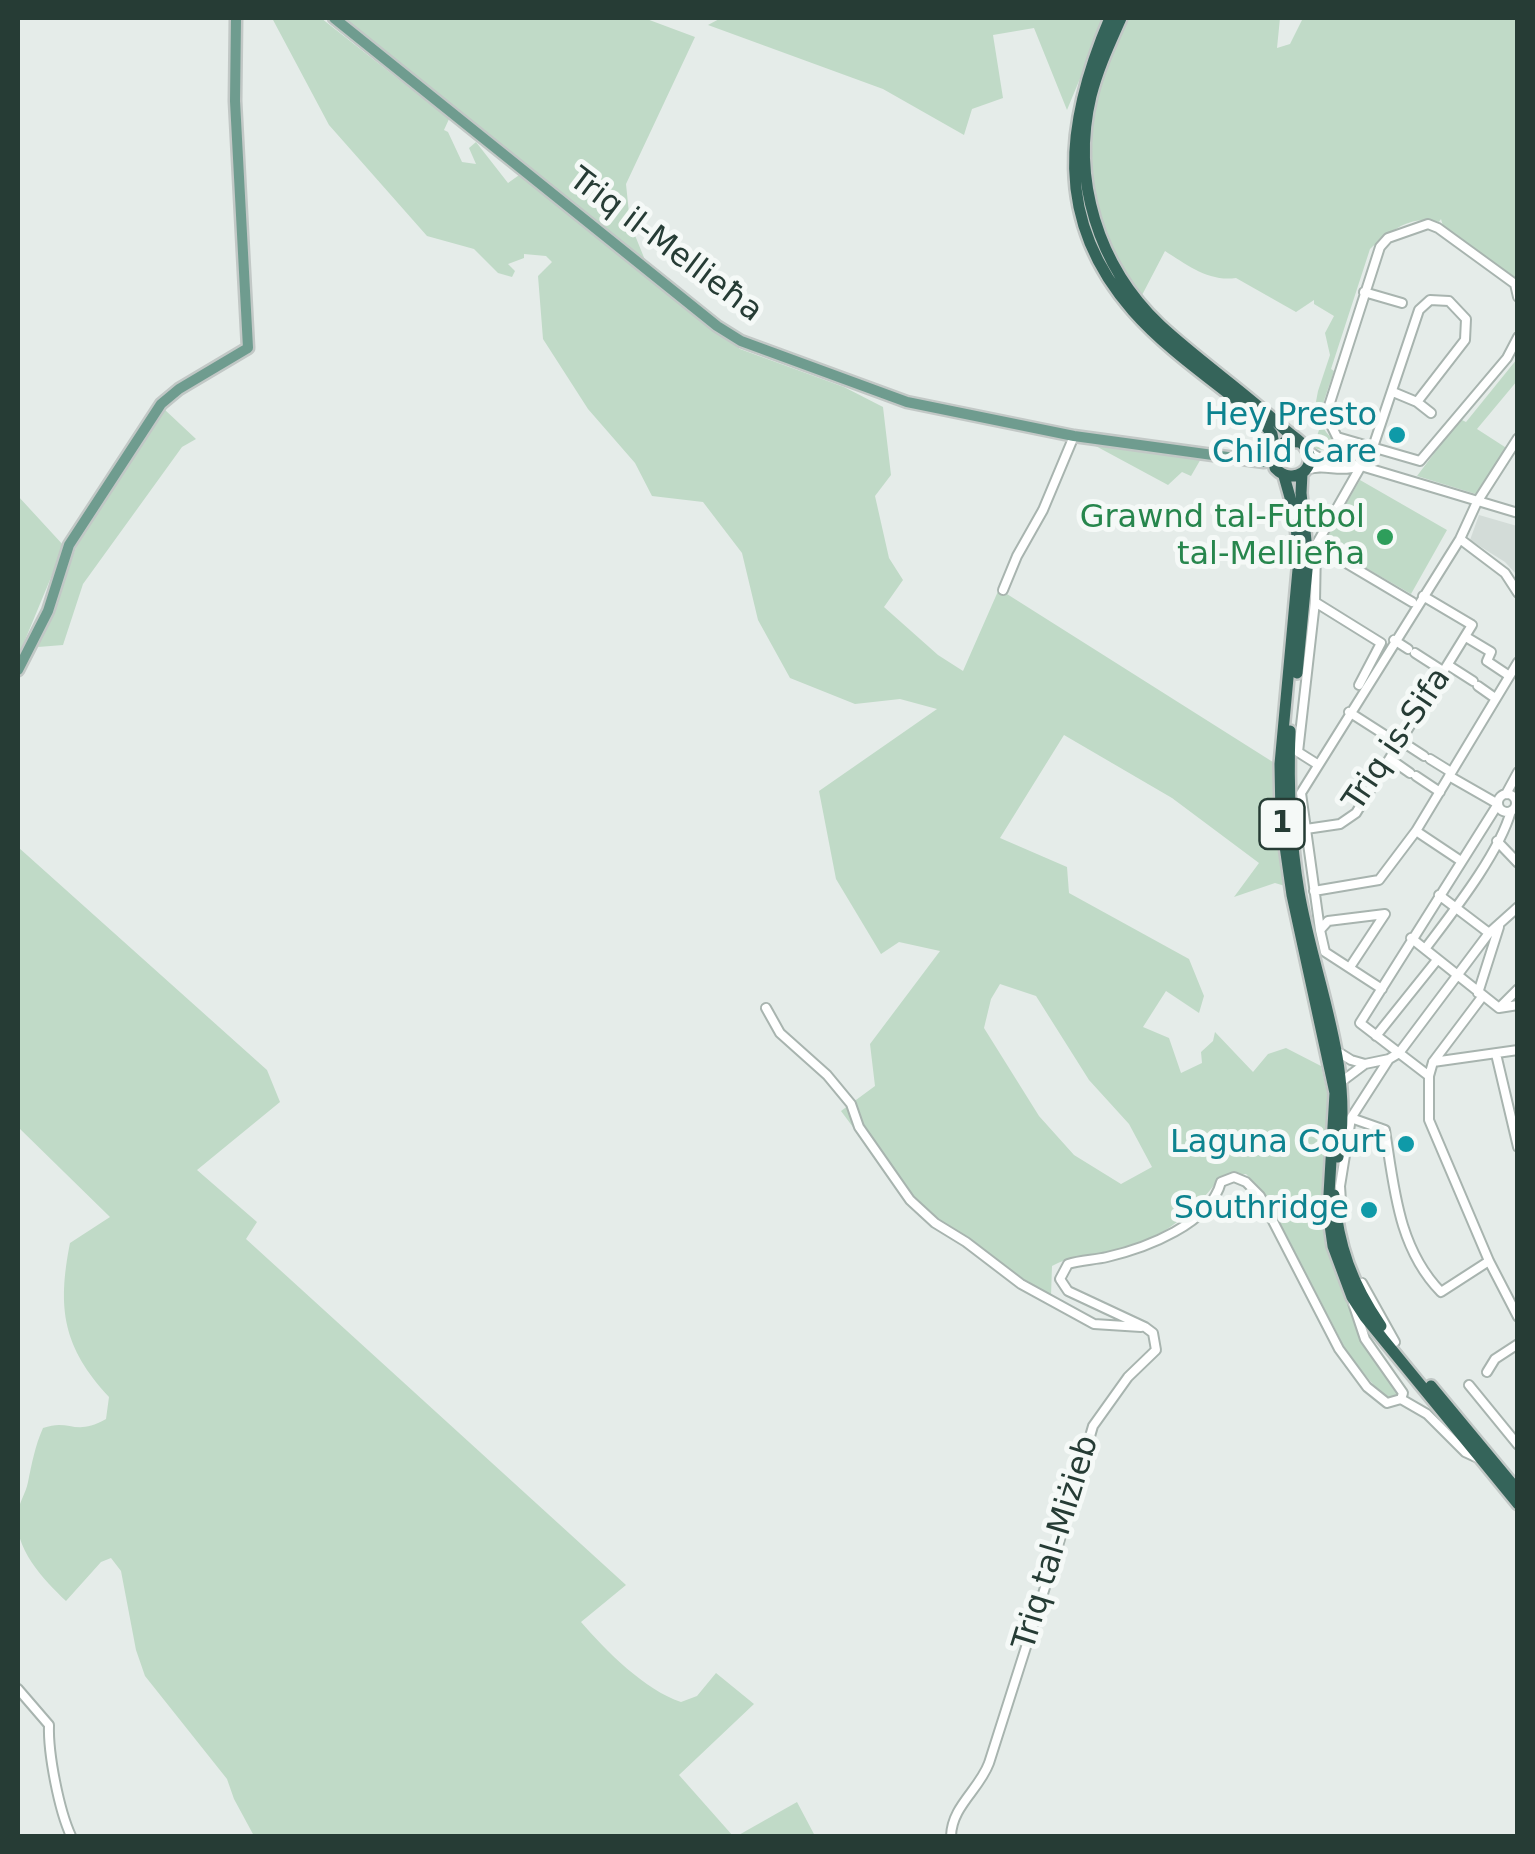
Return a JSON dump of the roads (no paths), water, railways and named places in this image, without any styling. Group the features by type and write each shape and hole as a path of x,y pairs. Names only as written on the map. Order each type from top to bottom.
{"highway":[{"path":"1110,18 1087,72 1075,126 1074,179 1088,237 1116,290 1133,311 1262,420 1272,434 1282,474 1304,472 1310,459 1304,447 1162,326 1129,290 1103,248 1089,197 1086,127 1098,73 1121,18"},
{"path":"1274,452 1286,441 1304,447"},
{"name":"1","path":"1304,472 1301,493 1308,560 1290,722 1288,795 1300,894 1342,1082 1343,1128 1334,1194 1340,1240 1360,1295 1394,1342 1518,1491"},
{"name":"1","path":"1282,474 1295,515 1299,559 1280,764 1281,818 1292,895 1335,1093 1328,1212 1333,1246 1352,1297 1518,1504"}],"main road":[{"path":"18,670 48,611 69,546 161,404 248,348 235,101 236,18"},
{"name":"Triq il-Mellieħa","path":"334,18 717,326 741,341 907,402 1074,436 1230,454 1282,474"},
{"name":"Triq il-Mellieħa","path":"1250,460 1264,462 1274,452"}],"street":[{"path":"1420,461 1337,437 1326,415 1380,247 1388,238 1428,224 1515,284 1518,296"},
{"path":"1364,292 1402,303"},
{"path":"1373,447 1420,310 1430,300 1450,301 1466,319 1465,340 1417,402"},
{"path":"1408,479 1507,358 1518,337"},
{"path":"1393,392 1431,413"},
{"path":"1002,590 1043,510 1074,436"},
{"path":"1382,988 1324,952 1301,792 1460,539 1477,502 1518,438"},
{"path":"1304,447 1323,460 1408,479 1518,513"},
{"path":"1304,472 1321,466 1348,470 1360,466"},
{"path":"1318,764 1298,752 1316,602 1316,545 1360,466"},
{"path":"1460,539 1505,574 1518,593"},
{"path":"1316,545 1412,602"},
{"name":"Triq is-Sifa","path":"1306,829 1340,824 1356,813 1466,637 1472,625 1423,596"},
{"path":"1316,602 1381,643 1359,685"},
{"path":"1466,637 1491,652 1487,661 1508,675"},
{"path":"1394,640 1495,698"},
{"path":"1314,891 1379,880 1416,831 1518,662"},
{"path":"1349,712 1427,758 1498,804 1502,811 1516,805"},
{"path":"1390,759 1440,792"},
{"path":"1429,1076 1360,1023 1518,772"},
{"path":"1506,794 1516,805"},
{"path":"1425,949 1457,908 1516,805"},
{"path":"1416,831 1460,860"},
{"path":"1498,842 1516,859"},
{"path":"1440,895 1489,933"},
{"path":"1394,1342 1355,1272 1342,1230 1340,1186 1352,1118 1390,1059 1458,978 1489,933 1518,907"},
{"path":"1320,930 1328,921 1385,914 1350,967"},
{"path":"1499,927 1480,995 1433,1062 1428,1120 1488,1261 1518,1316"},
{"path":"1411,938 1499,1008 1518,1006"},
{"path":"1376,1036 1438,960"},
{"path":"1499,1008 1518,989"},
{"path":"766,1008 780,1033 828,1075 851,1104 859,1127 910,1200 934,1224 1021,1284 1094,1324 1145,1327"},
{"path":"1335,1050 1365,1064"},
{"path":"1433,1062 1518,1050"},
{"path":"1496,1054 1518,1147"},
{"path":"1342,1082 1365,1064 1390,1059"},
{"path":"1352,1118 1384,1130 1398,1215 1414,1257 1441,1292 1488,1261"},
{"path":"1145,1327 1068,1291 1060,1279 1064,1268 1073,1262 1112,1256 1172,1231 1206,1208 1217,1196 1221,1182 1234,1177 1246,1182 1260,1196 1326,1326 1354,1370 1380,1399 1386,1403 1401,1399 1426,1414 1466,1452 1482,1460"},
{"path":"1505,1291 1518,1285"},
{"path":"1352,1297 1365,1339 1403,1392 1401,1399"},
{"name":"Triq tal-Miżieb","path":"951,1836 951,1824 962,1803 983,1781 989,1764 1056,1556 1092,1426 1128,1377 1156,1350 1152,1333 1145,1327"},
{"path":"1487,1372 1495,1359 1518,1344"},
{"path":"1469,1385 1518,1446"},
{"path":"18,1688 50,1724 48,1746 60,1794 60,1813 71,1836"}],"place":[{"name":"Hey Presto Child Care","path":"1397,435"},
{"name":"Grawnd tal-Futbol tal-Mellieħa","path":"1385,537"},
{"name":"Laguna Court","path":"1406,1144"},
{"name":"Southridge","path":"1369,1210"}]}
